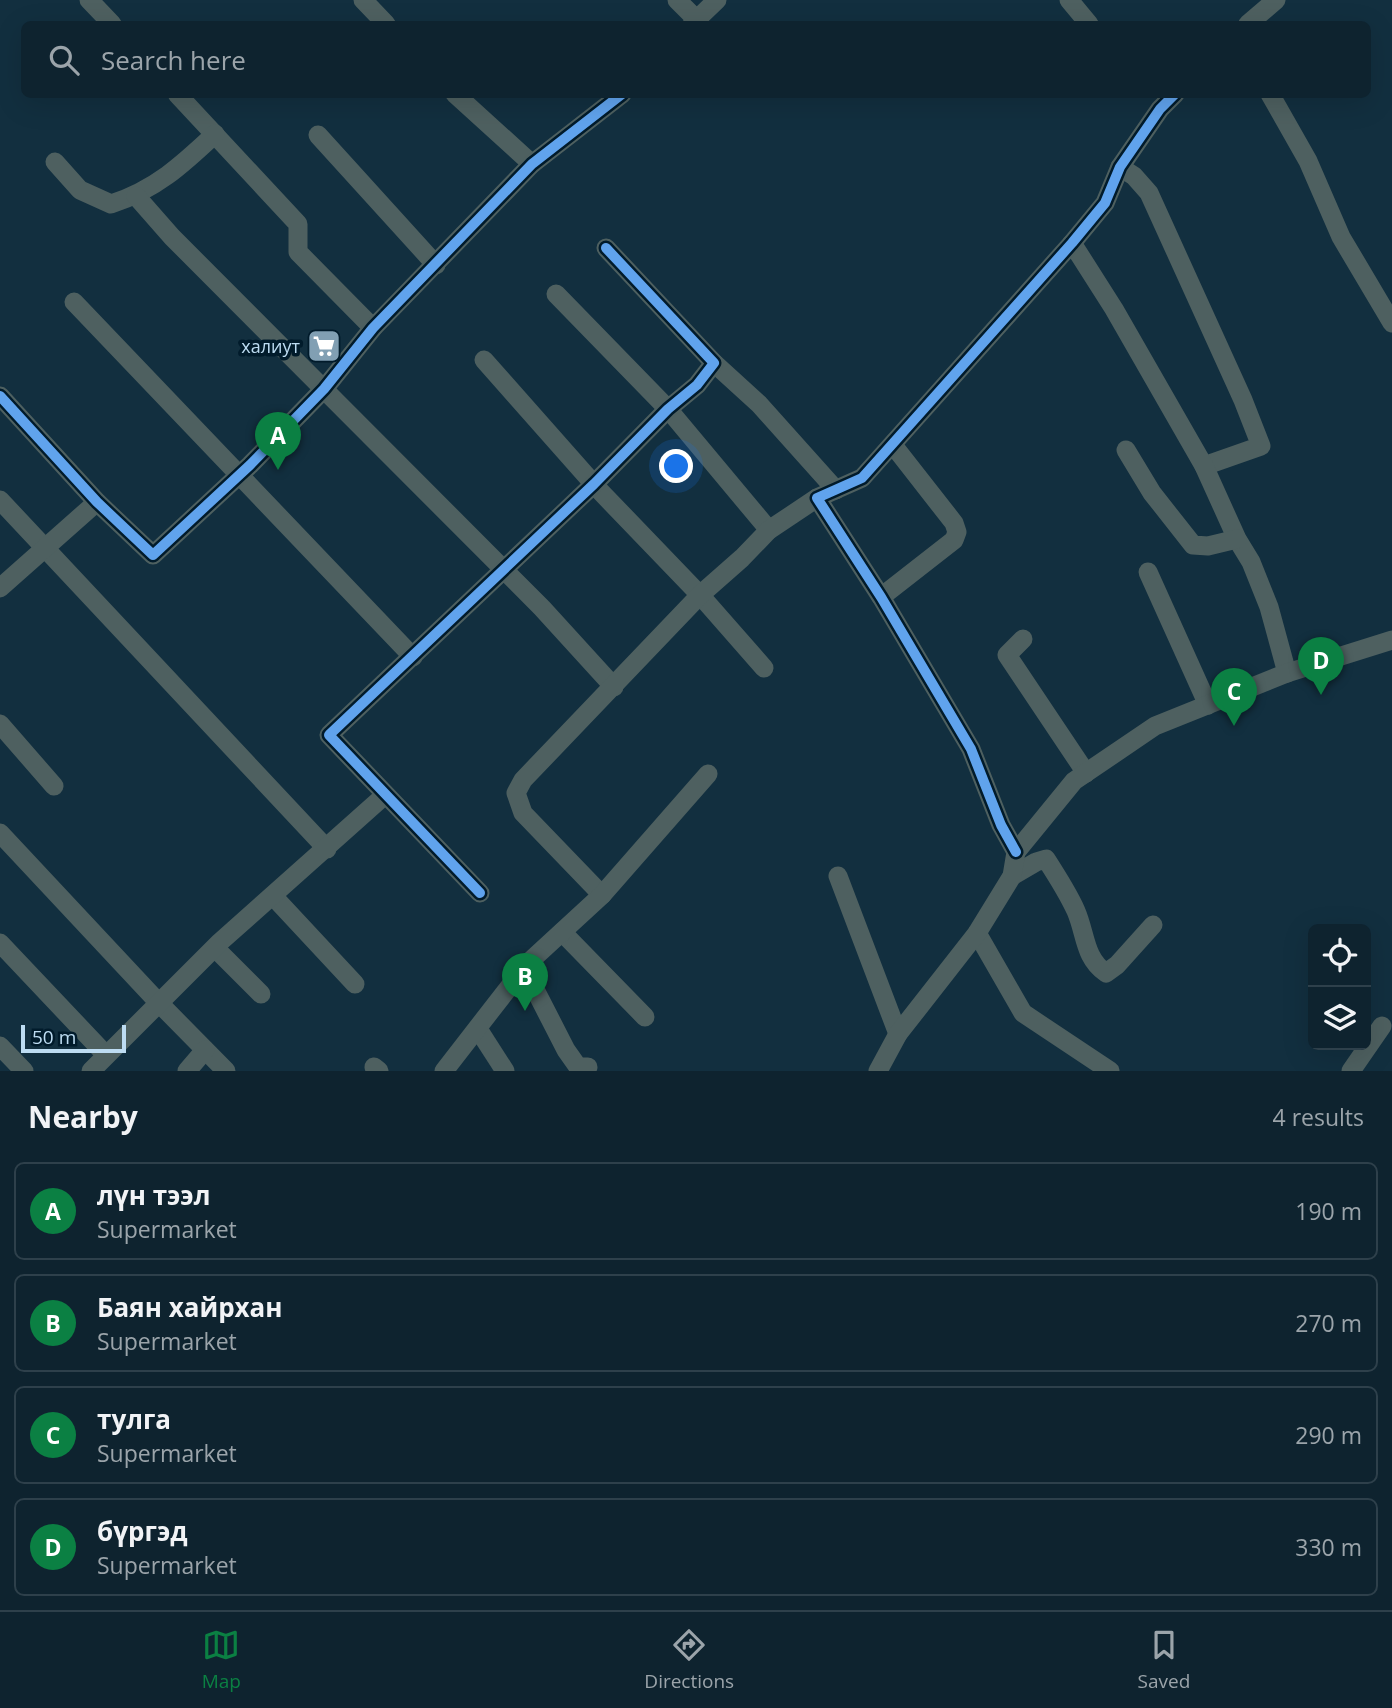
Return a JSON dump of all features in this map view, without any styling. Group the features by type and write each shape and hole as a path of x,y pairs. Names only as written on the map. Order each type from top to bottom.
{"street":[{"path":"89,0 109,21"},
{"path":"363,0 383,21"},
{"path":"677,0 694,21"},
{"path":"696,21 717,0"},
{"path":"1069,0 1086,21"},
{"path":"1252,21 1276,0"},
{"path":"181,98 298,224 298,252 373,328"},
{"path":"460,98 532,164"},
{"path":"0,396 97,502 153,555 239,476 324,389 373,328 532,164 617,98"},
{"path":"1272,98 1308,161 1341,237 1392,323"},
{"path":"602,895 523,813 516,793 523,780 700,596 769,530 817,498 862,478 894,444 1105,203 1119,167 1154,102"},
{"path":"55,162 80,190 111,204 136,196 178,169 215,134"},
{"path":"317,135 436,265"},
{"path":"1119,167 1134,176 1149,193 1243,400 1261,446 1204,466"},
{"path":"136,196 172,237 504,569 614,687"},
{"path":"1072,243 1114,309 1204,466 1237,539 1251,562 1269,607 1287,673"},
{"path":"606,248 714,363 759,404 836,490"},
{"path":"556,294 668,409 769,530"},
{"path":"74,302 413,657"},
{"path":"484,360 764,668"},
{"path":"480,893 329,736 594,484 668,409 697,385 714,363"},
{"path":"881,597 954,540 957,531 954,523 894,444"},
{"path":"1126,450 1152,493 1193,545 1208,546 1237,539"},
{"path":"817,498 881,597 971,749 1000,825 1016,852"},
{"path":"0,500 327,849"},
{"path":"0,588 97,502"},
{"path":"1148,572 1208,705"},
{"path":"1023,639 1007,655 1086,773"},
{"path":"878,1071 898,1034 977,933 1012,876 1016,852 1074,781 1154,726 1287,673 1392,640"},
{"path":"0,724 54,786"},
{"path":"444,1071 524,968 602,895 708,774"},
{"path":"91,1071 215,948 385,795"},
{"path":"0,833 226,1071"},
{"path":"1012,876 1046,859 1077,914 1086,948 1097,967 1106,973 1117,965 1153,925"},
{"path":"838,876 898,1034"},
{"path":"273,896 355,984"},
{"path":"562,932 645,1017"},
{"path":"977,933 1023,1013 1110,1071"},
{"path":"0,943 106,1055"},
{"path":"215,948 261,993"},
{"path":"524,968 566,1050 578,1067 588,1067"},
{"path":"1351,1071 1382,1026"},
{"path":"478,1029 505,1071"},
{"path":"0,1046 24,1071"},
{"path":"187,1071 205,1050"}],"cycle path":[{"path":"0,396 97,502 153,555 250,465 324,389 373,328 532,164 617,98"},
{"path":"1016,852 1001,825 971,749 881,597 817,498 862,478 1072,243 1105,203 1120,167 1160,109 1171,98"},
{"path":"480,893 329,735 594,484 668,409 697,385 714,363 606,248"}],"place":[{"name":"халиут","path":"324,346"},
{"name":"лүн тээл","path":"278,470"},
{"name":"бүргэд","path":"1321,695"},
{"name":"тулга","path":"1234,726"},
{"name":"Баян хайрхан","path":"525,1011"}]}
